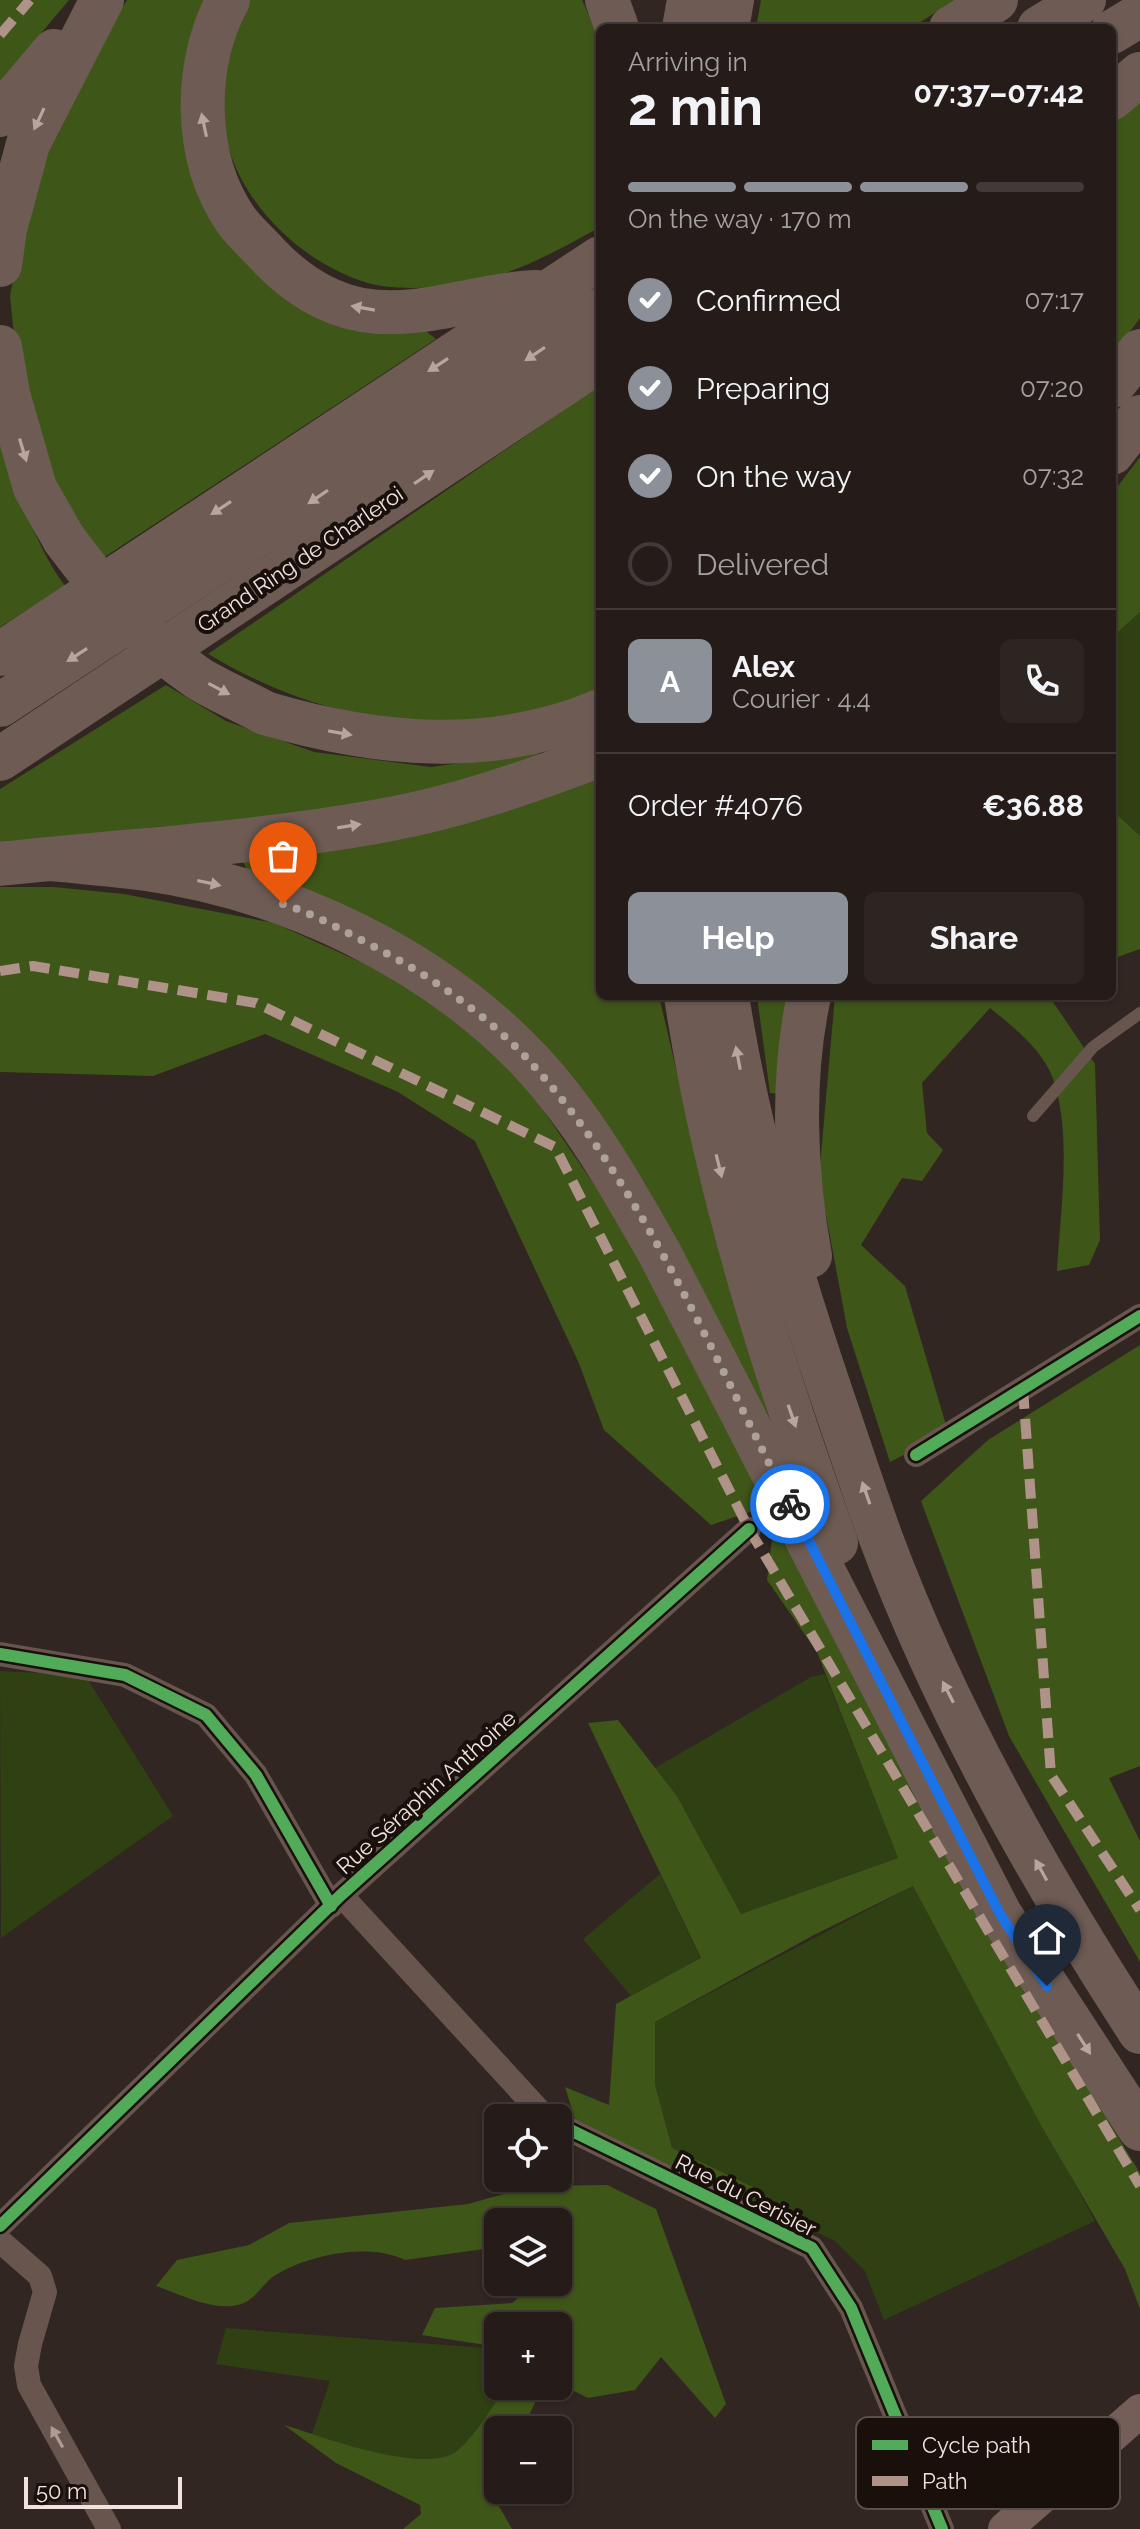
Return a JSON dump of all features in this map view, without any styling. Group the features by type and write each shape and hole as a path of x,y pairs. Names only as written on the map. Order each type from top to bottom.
{"highway":[{"path":"0,115 99,0"},
{"path":"0,265 5,229 28,144 99,0"},
{"path":"228,0 218,18 204,64 201,113 216,175 236,220 282,269 316,294 361,310 417,313 516,293 550,292"},
{"path":"607,0 616,24"},
{"path":"685,24 689,0"},
{"path":"728,24 732,0"},
{"path":"957,24 996,0"},
{"path":"1045,24 1084,0"},
{"path":"1116,30 1140,15"},
{"path":"1116,95 1140,74"},
{"path":"0,654 596,261"},
{"name":"Grand Ring de Charleroi","path":"0,705 596,313"},
{"path":"0,347 12,409 35,488 64,539 107,597 146,637 199,678 265,713 323,730 383,741 448,743 508,738 596,713"},
{"path":"1116,381 1140,351"},
{"name":"Grand Ring de Charleroi","path":"0,759 596,363"},
{"path":"1116,448 1140,417"},
{"path":"0,864 278,838 383,821 496,792 596,756"},
{"path":"49,859 148,869 230,887 310,913 395,957 469,1006 531,1063 600,1150 660,1254 1000,1914 1140,2129"},
{"path":"687,1000 700,1090 751,1296 890,1696"},
{"path":"728,1000 737,1058 782,1238 816,1349 883,1543 938,1673 1043,1875 1140,2032"},
{"path":"809,1000 801,1068 799,1140 806,1233 820,1312 816,1349"}],"main road":[{"path":"1120,2428 1140,2411"},
{"path":"1005,2529 1028,2509"}],"street":[{"path":"916,1455 1140,1316"},
{"name":"Rue Séraphin Anthoine","path":"0,2226 336,1901 749,1529"},
{"path":"0,1654 125,1675 206,1715 256,1775 336,1901 532,2104"},
{"name":"Rue du Cerisier","path":"572,2131 812,2248 851,2308 896,2417"},
{"path":"0,2241 40,2276 45,2292 28,2355 29,2385 109,2529"},
{"name":"Rue du Cerisier","path":"934,2509 942,2529"}],"lane":[{"path":"1033,1116 1093,1047 1140,1013"}],"green space":[{"path":"0,0 69,0 0,82"},
{"path":"127,0 212,0 214,215 418,325 436,339 103,558 65,506 40,457 18,373 10,296 29,196 78,75"},
{"path":"248,0 582,0 596,31 596,229 521,267 471,283 405,288 379,286 339,272 311,256 286,236 245,186 232,157 224,126 222,94 231,46"},
{"path":"761,0 955,0 917,24 757,24"},
{"path":"1140,98 1140,318 1116,351 1116,118"},
{"path":"596,388 596,693 496,720 409,722 339,710 305,700 240,672 208,654"},
{"path":"0,440 44,552 65,586 0,627"},
{"path":"1140,457 1140,612 1117,633 1116,645 1116,489"},
{"path":"1140,612 1140,836 1116,814 1117,633"},
{"path":"166,685 226,721 314,752 431,767 540,752 528,764 418,793 305,816 155,827 0,846 0,789"},
{"path":"596,776 596,1000 660,1000 714,1231 781,1458 571,1082 249,875 242,859"},
{"path":"1116,814 1140,836 1140,949 1116,958"},
{"path":"0,887 54,887 124,894 274,923 403,981 509,1060 606,1202 695,1349 771,1505 711,1525 604,1430 578,1361 475,1141 398,1092 265,1034 153,1076 0,1072"},
{"path":"758,1000 797,1000 787,1094 770,1093"},
{"path":"835,1000 1052,1000 1095,1064 1100,1240 1089,1265 1057,1271 1064,1147 1058,1098 1052,1076 1041,1056 990,1008 922,1083 927,1133 943,1150 922,1181 902,1178 861,1245 905,1286 948,1432 890,1462 847,1328 819,1177"},
{"path":"1140,1345 1140,1766 1109,1778 1140,1841 1140,1962 1009,1736 921,1501 988,1440"},
{"path":"774,1522 941,1844 1140,2173 1140,2309 1125,2269 1042,2127 913,1886 812,1936 655,2022 655,2085 672,2148 753,2187 751,2201 684,2174 575,2119 565,2087 609,2105 616,2004 701,1958 588,1723 618,1720 677,1796 741,1914 898,1858 817,1652 767,1580"},
{"path":"0,1671 85,1675 173,1816 1,1938"},
{"path":"825,1674 898,1858 741,1914 677,1796 655,1768 811,1677"},
{"path":"660,1874 701,1959 631,1996 583,1939"},
{"path":"913,1886 1095,2221 884,2320 865,2271 835,2241 751,2201 752,2187 672,2148 655,2088 655,2022"},
{"path":"572,2185 607,2185 656,2209 726,2404 715,2418 661,2357 635,2390 588,2398 572,2390 572,2312 484,2312 484,2345 422,2335 435,2308 512,2303 520,2296 572,2296 572,2208 484,2208 484,2249 405,2260 374,2252 320,2257 274,2276 250,2299 236,2305 213,2305 156,2286 177,2260 249,2245 289,2223 468,2204 511,2192 572,2192"},
{"path":"226,2328 484,2348 484,2400 498,2400 478,2429 457,2451 444,2457 407,2458 312,2434 330,2381 216,2364"},
{"path":"497,2400 536,2400 529,2416 486,2416"},
{"path":"484,2419 484,2504 498,2504 512,2529 403,2529 421,2514 420,2505 336,2463 284,2425 373,2452 423,2459 443,2457 458,2450"}],"marked path":[{"path":"0,35 30,0"},
{"path":"0,971 33,966 256,1003 555,1147 749,1529 1140,2186"},
{"path":"1023,1389 1051,1775 1140,1910"}],"cycle path":[{"path":"916,1455 1140,1316"},
{"path":"0,2226 341,1895 749,1529"},
{"path":"0,1654 125,1675 206,1715 256,1775 331,1906"},
{"path":"572,2131 812,2248 851,2308 896,2417"},
{"path":"934,2509 942,2529"}],"way so far":[{"path":"283,904 310,913 395,957 469,1006 531,1063 600,1150 660,1254 790,1504"}],"route":[{"path":"790,1504 1000,1914 1047,1986"}]}
